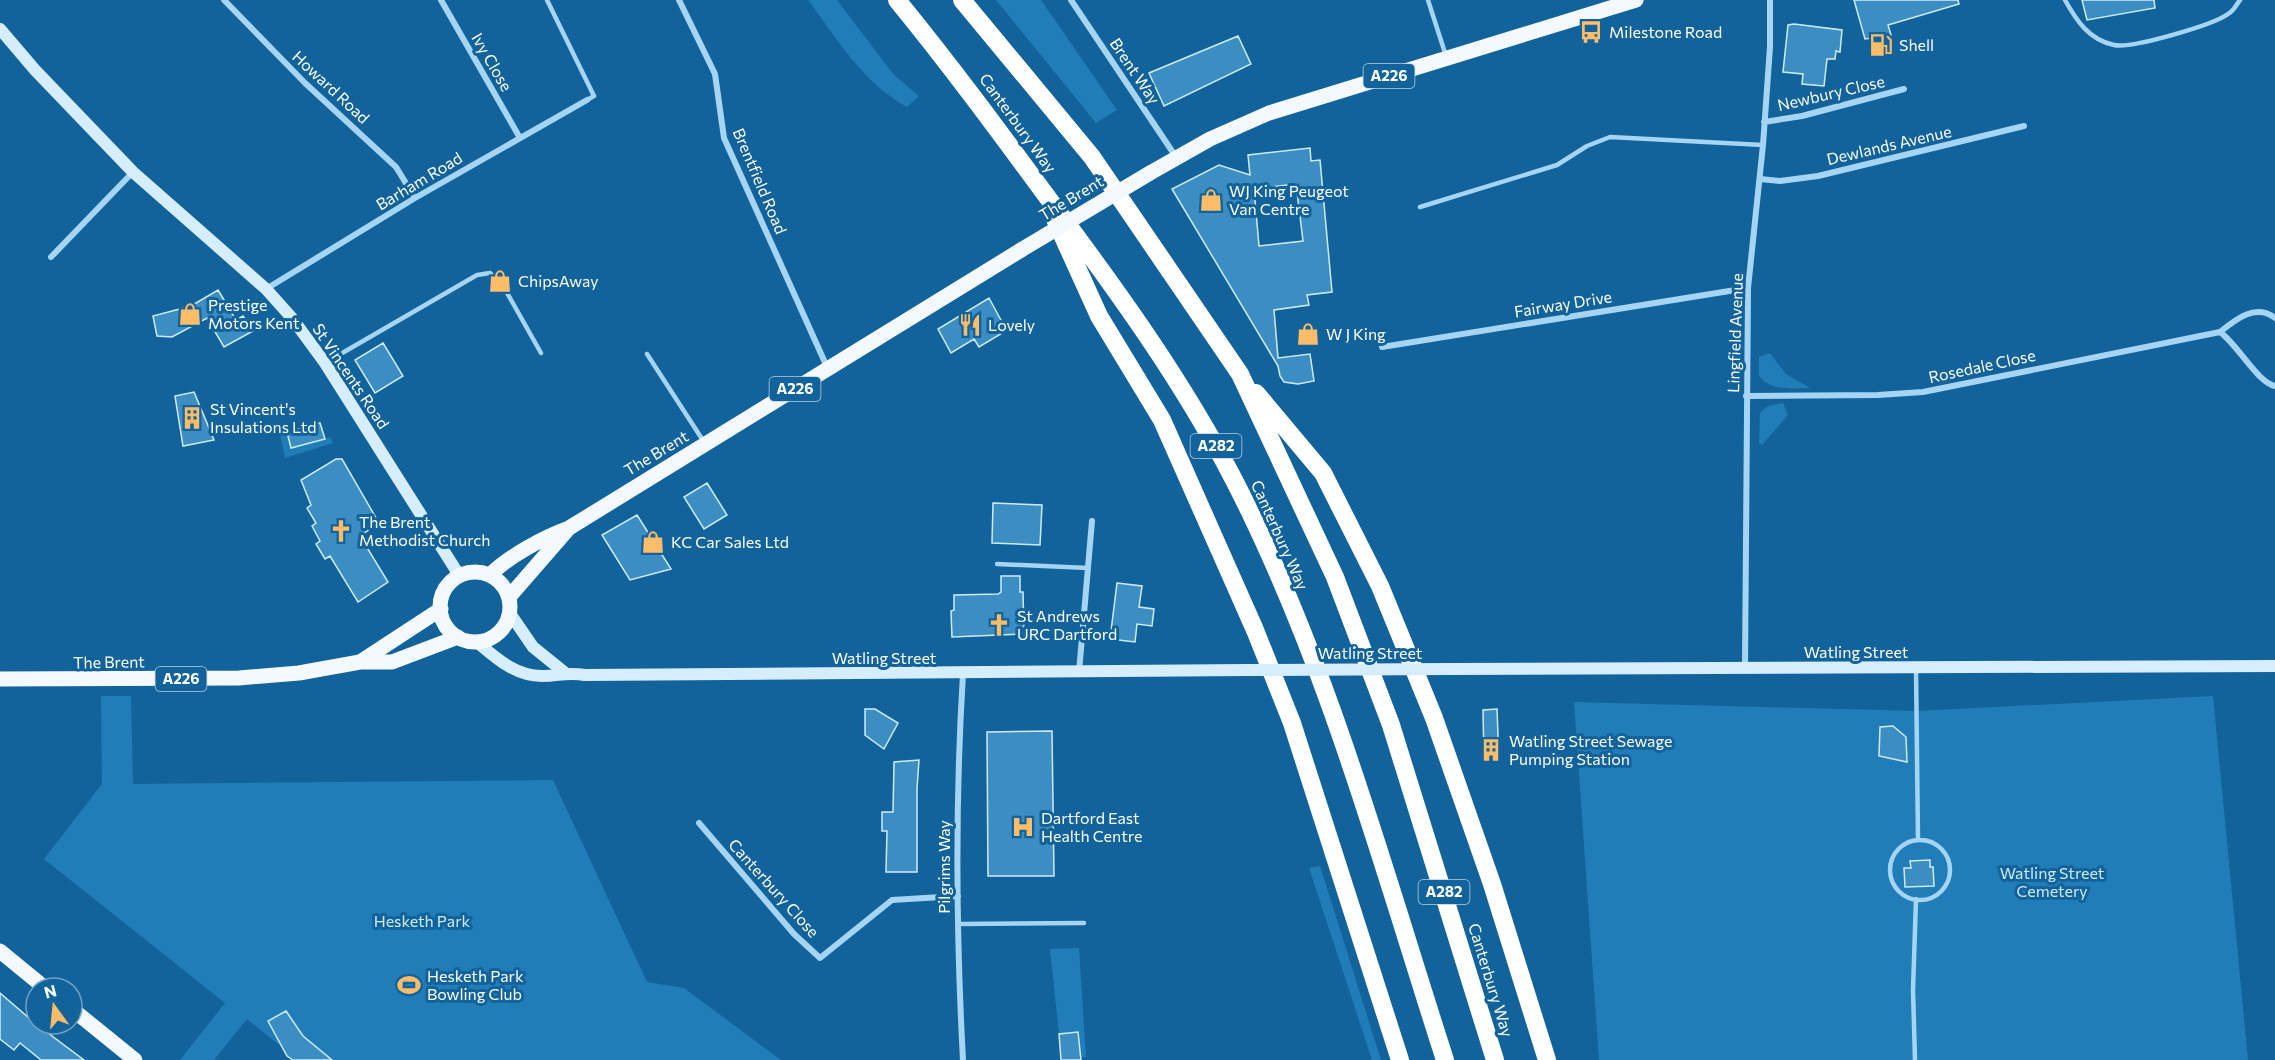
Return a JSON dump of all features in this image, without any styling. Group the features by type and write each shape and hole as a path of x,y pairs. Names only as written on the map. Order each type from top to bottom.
{"highway":[{"name":"Canterbury Way","path":"897,0 965,83 1189,396 1235,483 1266,549 1345,747 1445,1060"},
{"name":"Canterbury Way","path":"962,0 1092,157 1240,374 1335,577 1387,715 1495,1060"},
{"path":"1042,189 1088,296 1162,420 1255,630 1292,723 1400,1060"},
{"path":"1240,374 1323,473 1380,586 1434,718 1491,884 1547,1060"}],"main road":[{"name":"The Brent","path":"490,575 499,566 548,535 569,528 1021,250 1150,173 1243,123 1636,0"},
{"name":"St Vincents Road","path":"0,29 35,70 134,172 266,289 292,318 325,363 459,575"},
{"name":"The Brent","path":"477,642 484,641 500,632 509,604 569,528"},
{"path":"477,642 458,637 447,626 441,609 445,587 459,575 473,573 490,575 498,580 533,647 564,672"},
{"name":"The Brent","path":"360,662 441,609"},
{"name":"The Brent","path":"0,679 239,678 325,670 360,662 392,662 458,637"},
{"name":"Watling Street","path":"477,642 520,673 543,676 564,672 585,675 963,674 1248,670 2275,666"},
{"path":"0,951 30,976"},
{"path":"84,1019 135,1060"}],"street":[{"name":"Howard Road","path":"224,0 305,83 396,167 416,198"},
{"name":"Ivy Close","path":"441,0 520,138"},
{"name":"Brentfield Road","path":"679,0 715,74 724,138 828,369"},
{"name":"Brent Way","path":"1071,0 1177,158"},
{"name":"Lingfield Avenue","path":"1745,668 1748,288 1763,145 1770,47 1770,0"},
{"name":"Newbury Close","path":"1764,122 1802,116 1904,89"},
{"name":"Barham Road","path":"266,289 416,198 587,100"},
{"name":"Dewlands Avenue","path":"1760,179 1780,181 1818,176 2024,126"},
{"path":"51,257 134,172"},
{"name":"Fairway Drive","path":"1382,347 1748,288"},
{"name":"Rosedale Close","path":"1746,396 1878,395 1923,392 2220,332 2253,312 2261,311 2275,318"},
{"path":"2220,332 2235,345 2263,380 2275,386"},
{"path":"1079,672 1092,521"},
{"name":"Pilgrims Way","path":"963,674 957,749 958,924 963,1060"},
{"name":"Canterbury Close","path":"699,823 794,934 820,958 892,900 958,896"}],"lane":[{"path":"547,0 594,96 587,100"},
{"path":"1428,0 1447,58"},
{"path":"2065,0 2080,27 2115,45 2164,37 2212,24 2231,13 2240,0"},
{"path":"1420,207 1557,165 1587,146 1610,137 1763,145"},
{"path":"325,363 477,275 490,273 506,291 542,352"},
{"path":"647,354 705,444"},
{"path":"998,564 1088,568"},
{"path":"1916,668 1918,840"},
{"path":"1918,840 1928,841 1940,847 1948,859 1947,882 1938,893 1916,899 1899,891 1893,883 1890,868 1897,850 1905,843 1918,840"},
{"path":"1915,1060 1912,990 1916,899"},
{"path":"958,924 1084,923"}],"green space":[{"path":"808,0 837,0 894,75 919,96 907,107 877,86 840,45"},
{"path":"996,0 1041,0 1117,110 1096,123"},
{"path":"1770,353 1786,374 1810,388 1776,387 1764,381 1759,376 1759,357"},
{"path":"1783,403 1788,415 1762,445 1759,443 1760,413 1768,406"},
{"path":"287,432 292,448 330,437 333,443 285,458 280,435"},
{"name":"Hesketh Park","path":"101,696 131,696 133,784 553,780 647,982 684,988 781,1060 298,1060 247,1019 214,1060 180,1060 225,1003 44,859 102,784"},
{"name":"Watling Street Cemetery","path":"2213,696 2248,1060 1599,1060 1574,702 1916,711"},
{"path":"1320,866 1381,1060 1372,1060 1309,868"},
{"path":"1079,948 1086,1057 1080,1057 1078,1032 1059,1034 1050,949"}],"building":[{"path":"1854,0 1958,0 1959,4 1888,25 1891,35 1865,39"},
{"path":"2082,0 2154,0 2155,8 2087,20"},
{"path":"1788,25 1842,30 1840,52 1836,51 1835,59 1827,59 1824,86 1802,84 1803,74 1783,72"},
{"path":"1238,36 1251,64 1164,106 1149,73"},
{"path":"1310,148 1311,161 1320,160 1332,292 1307,295 1309,305 1274,310 1278,358 1310,354 1314,381 1298,384 1284,382 1278,366 1172,189 1219,165 1250,175 1248,155","holes":["1296,184 1303,241 1259,246 1254,189"]},
{"name":"Prestige Motors Kent","path":"218,290 236,320 243,316 253,331 224,347 207,318 172,337 157,336 153,316 191,306"},
{"path":"989,298 1002,322 999,323 1004,332 979,347 974,339 951,353 938,329"},
{"path":"383,343 403,376 375,393 355,360"},
{"name":"St Vincent's Insulations Ltd","path":"194,392 214,440 183,446 175,396"},
{"path":"320,423 325,439 291,448 287,432"},
{"name":"The Brent Methodist Church","path":"336,459 342,459 379,523 360,536 388,582 358,602 330,556 325,559 316,544 320,541 312,526 316,523 307,508 311,505 301,480"},
{"path":"707,483 727,515 704,529 684,497"},
{"path":"993,503 1042,505 1040,545 992,543"},
{"path":"637,515 671,569 630,580 602,535"},
{"path":"1001,576 1020,576 1020,592 1023,592 1024,634 952,637 951,611 954,610 954,595 998,594 1001,592"},
{"path":"1117,583 1142,586 1139,607 1154,609 1152,626 1137,624 1135,642 1110,639"},
{"path":"865,709 875,709 898,723 884,749 865,735"},
{"path":"1497,709 1499,761 1484,761 1483,710"},
{"path":"1893,726 1906,737 1907,762 1879,756 1880,727"},
{"path":"1052,731 1054,876 988,876 987,732"},
{"path":"919,760 917,872 886,872 887,831 882,831 882,812 893,812 894,762"},
{"path":"1930,860 1930,867 1933,867 1934,886 1905,887 1904,868 1911,868 1910,861"},
{"path":"0,993 24,1014 24,1036 52,1036 84,1060 41,1060 20,1043 14,1050 0,1039"},
{"path":"286,1011 303,1036 332,1060 293,1060 287,1056 268,1021"},
{"path":"1078,1032 1081,1060 1061,1060 1059,1034"}],"place":[{"name":"Milestone Road","path":"1591,32"},
{"name":"Shell","path":"1881,45"},
{"name":"WJ King Peugeot Van Centre","path":"1211,200"},
{"name":"ChipsAway","path":"500,281"},
{"name":"Prestige Motors Kent","path":"190,314"},
{"name":"Lovely","path":"970,325"},
{"name":"W J King","path":"1308,334"},
{"name":"St Vincent's Insulations Ltd","path":"192,418"},
{"name":"The Brent Methodist Church","path":"341,531"},
{"name":"KC Car Sales Ltd","path":"653,542"},
{"name":"St Andrews URC Dartford","path":"999,625"},
{"name":"Watling Street Sewage Pumping Station","path":"1491,750"},
{"name":"Dartford East Health Centre","path":"1023,827"},
{"name":"Hesketh Park Bowling Club","path":"409,985"}]}
